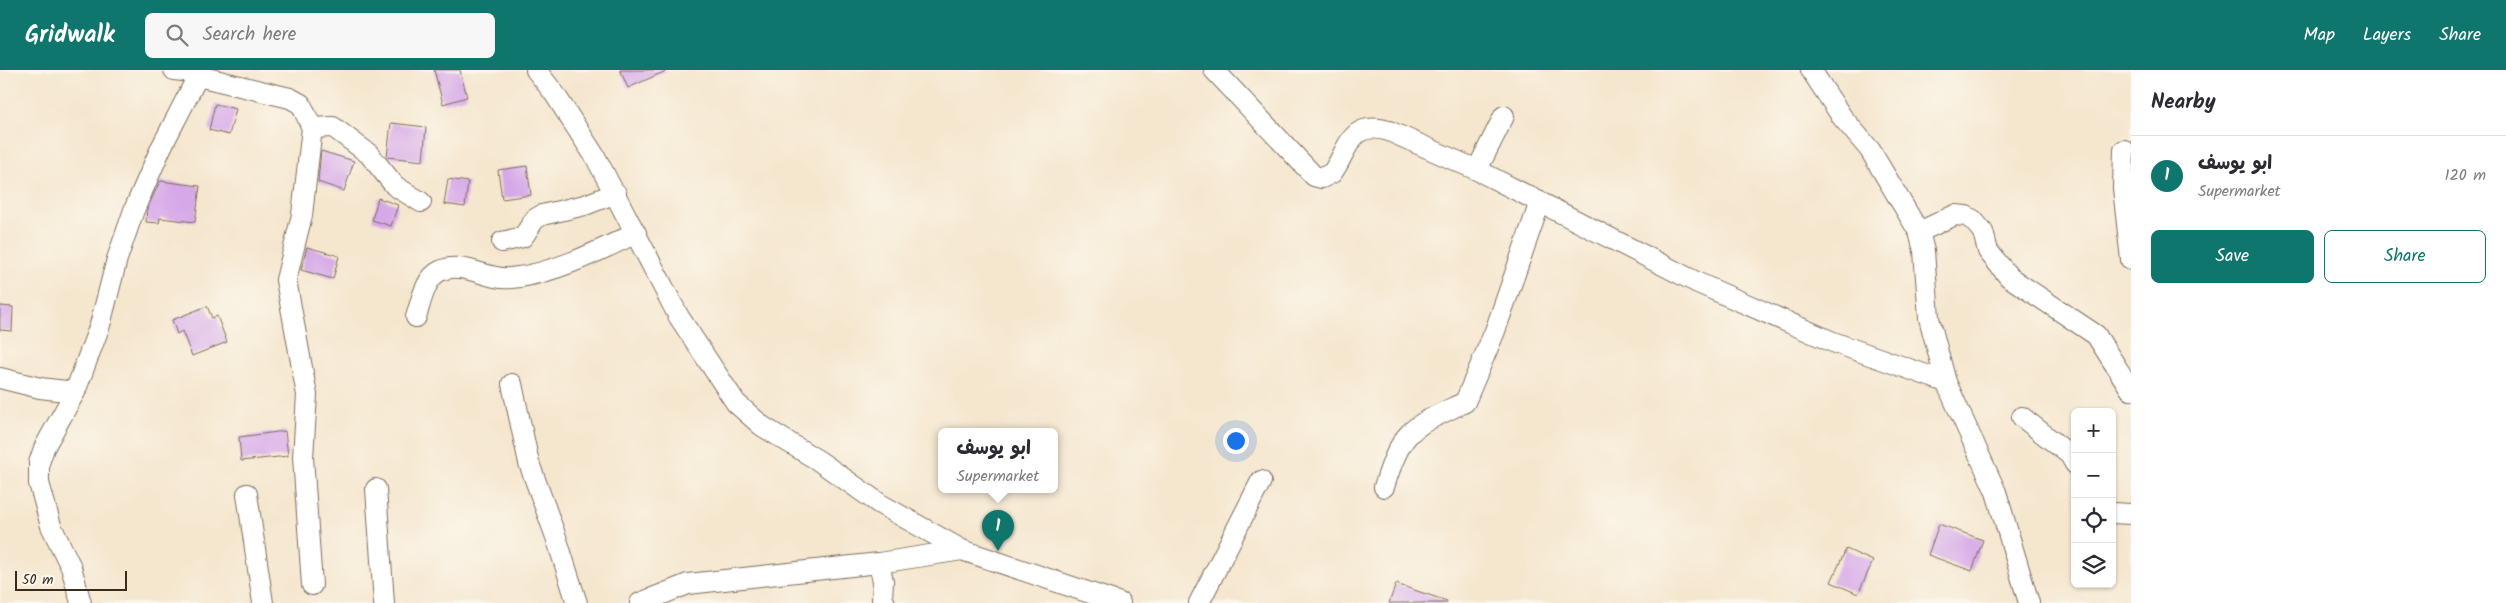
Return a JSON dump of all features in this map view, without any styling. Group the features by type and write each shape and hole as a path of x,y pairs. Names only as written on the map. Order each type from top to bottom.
{"street":[{"path":"174,70 200,73 294,100 303,105 312,128 302,215 286,280 308,395 303,457 312,585"},
{"path":"536,70 554,93 616,193 679,317 736,402 762,426 819,461 880,504 962,550 1120,603"},
{"path":"1214,70 1314,176 1322,178 1330,175 1353,136 1366,129 1374,128 1389,131 1477,170 1698,283 1833,342 1946,382"},
{"path":"1811,70 1842,117 1870,150 1919,232 1924,251 1929,318 1946,382 1996,492 2029,603"},
{"path":"80,603 71,567 51,526 38,476 44,448 75,392 100,325 134,210 161,148 200,73"},
{"path":"1477,170 1504,116"},
{"path":"312,128 333,127 369,154 395,186 421,202"},
{"path":"2124,150 2122,188 2131,260"},
{"path":"502,242 523,237 535,218 542,214 585,205 616,193"},
{"path":"1384,486 1395,452 1407,434 1422,422 1465,402 1495,331 1540,202"},
{"path":"1919,232 1955,216 1966,216 1973,220 1983,232 1988,251 2009,276 2096,334 2131,390"},
{"path":"416,317 430,277 442,270 459,268 510,279 571,264 636,233"},
{"path":"0,378 40,388 75,392"},
{"path":"512,384 529,463 556,537 577,603"},
{"path":"2022,417 2071,457"},
{"path":"1199,603 1261,481"},
{"path":"376,489 384,603"},
{"path":"247,494 263,603"},
{"path":"2116,513 2131,514"},
{"path":"640,603 688,584 879,563 962,550"},
{"path":"879,563 884,581 882,600 884,603"}],"building":[{"path":"434,70 460,70 467,97 443,104"},
{"path":"620,70 668,70 628,88"},
{"path":"215,104 236,109 229,135 209,130"},
{"path":"391,123 426,127 423,161 387,157"},
{"path":"321,151 354,161 344,191 318,182"},
{"path":"527,166 531,195 502,199 498,170"},
{"path":"448,179 468,182 465,207 444,204"},
{"path":"160,181 200,186 195,222 160,218 159,223 146,222 147,209"},
{"path":"378,198 398,205 391,226 372,220"},
{"path":"307,247 339,256 333,279 301,270"},
{"path":"0,306 13,307 12,331 0,330"},
{"path":"207,306 212,318 217,316 227,342 192,356 182,331 177,334 172,320"},
{"path":"285,431 288,456 241,461 239,437"},
{"path":"1939,524 1983,540 1972,571 1928,555"},
{"path":"1846,549 1873,561 1858,594 1831,582"},
{"path":"1396,584 1447,601 1446,603 1389,603"}],"place":[{"name":"ابو يوسف","path":"998,551"}]}
